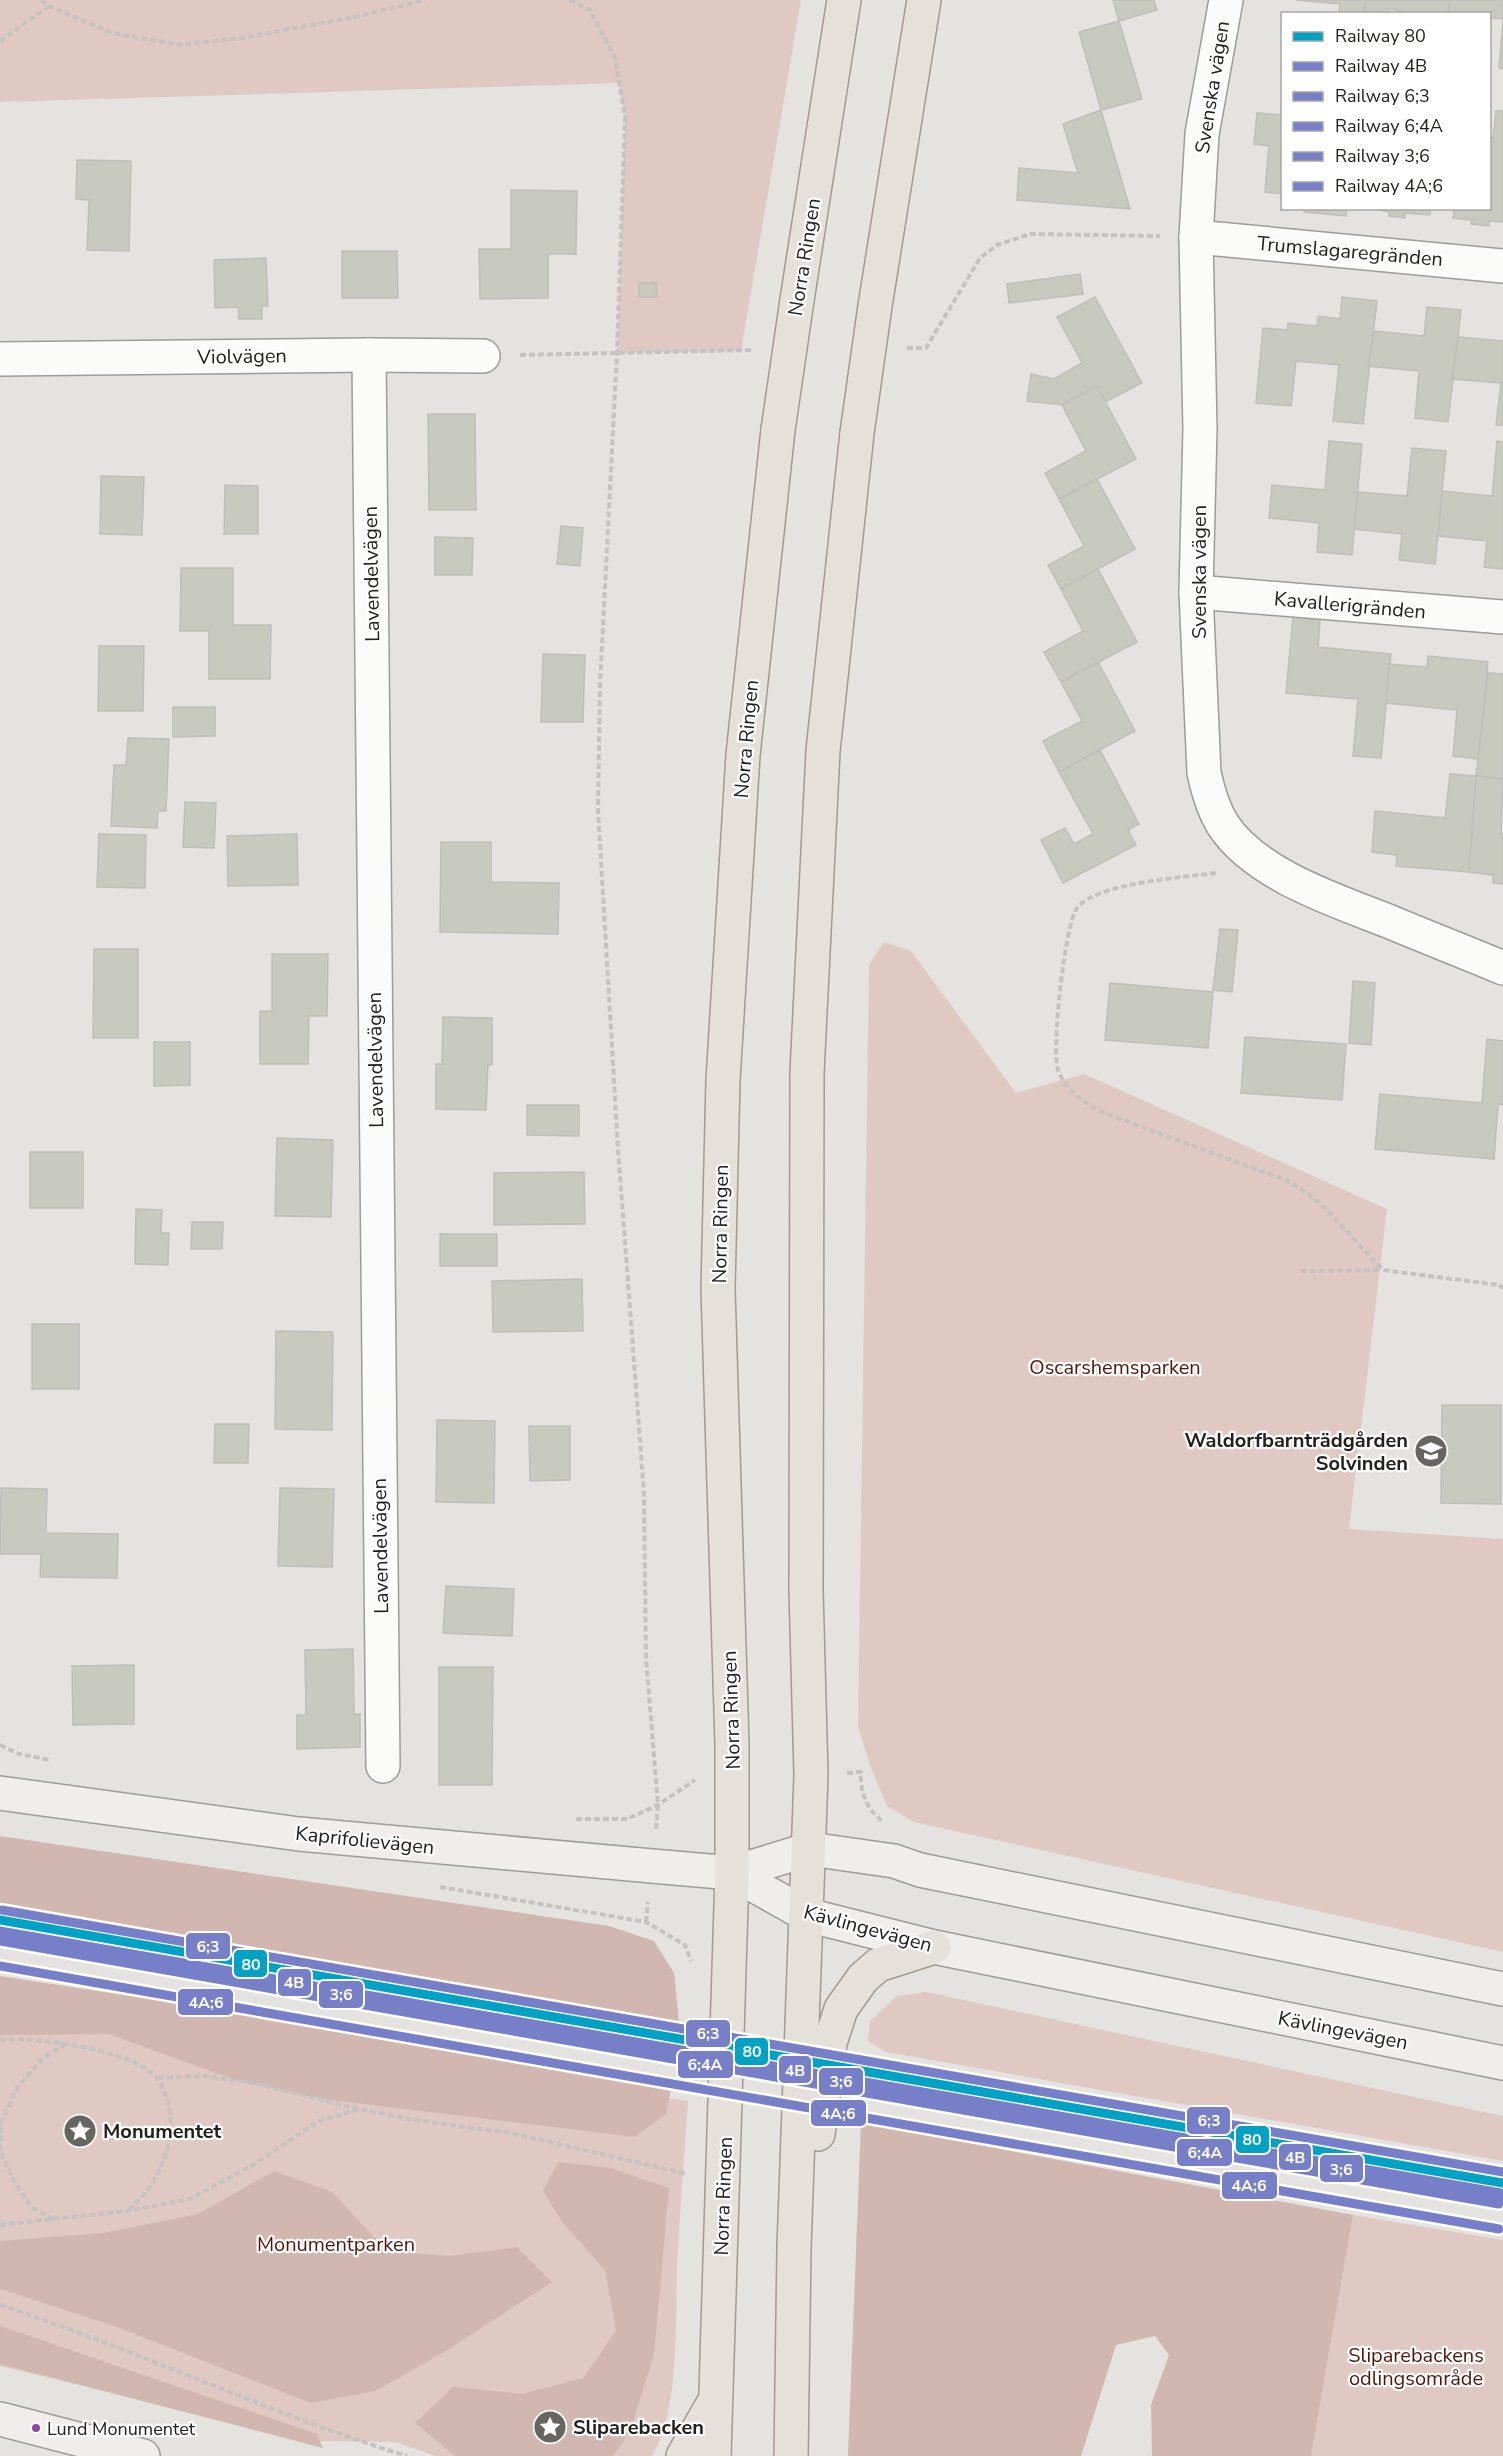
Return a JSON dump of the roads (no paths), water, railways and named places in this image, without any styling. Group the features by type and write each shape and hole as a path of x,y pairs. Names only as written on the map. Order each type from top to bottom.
{"main road":[{"name":"Norra Ringen","path":"714,2456 732,1873 732,1744 718,1289 723,1080 743,755 778,430 844,0"},
{"path":"791,2456 794,2248 811,1775 806,1590 807,1073 823,751 857,433 924,0"},
{"name":"Kaprifolievägen","path":"0,1793 299,1834 732,1873"},
{"path":"732,1873 810,1850 894,1861 920,1870 1503,1989"},
{"name":"Kävlingevägen","path":"732,1873 807,1915 934,1947 1503,2063"},
{"path":"794,2248 814,2159 830,2043 841,2009 863,1978 878,1965 934,1947"},
{"path":"683,2456 716,2400"},
{"path":"0,2419 143,2456"}],"street":[{"name":"Svenska vägen","path":"1226,0 1202,134 1196,237 1200,429 1196,592 1204,773 1210,798 1223,826 1248,852 1268,866 1311,889 1503,968"},
{"name":"Trumslagaregränden","path":"1196,237 1503,266"},
{"name":"Lavendelvägen","path":"369,355 382,1766"},
{"name":"Violvägen","path":"0,359 483,356"},
{"name":"Kavallerigränden","path":"1196,592 1503,617"}],"rail line":[{"name":"6;3","path":"2,1910 1503,2172"},
{"name":"80","path":"0,1920 1503,2183"},
{"name":"4B","path":"0,1931 1501,2193"},
{"name":"3;6","path":"2,1935 1503,2197"},
{"name":"6;4A","path":"0,1941 1499,2204"},
{"name":"4A;6","path":"0,1966 1499,2229"}],"place":[{"name":"Waldorfbarnträdgården Solvinden","path":"1431,1451"},
{"name":"Monumentet","path":"80,2131"},
{"name":"Sliparebacken","path":"550,2427"},
{"name":"Lund Monumentet","path":"36,2428"}],"park label":[{"name":"Oscarshemsparken","path":"1115,1367"},
{"name":"Monumentparken","path":"336,2244"},
{"name":"Sliparebackens odlingsområde","path":"1416,2366"}]}
